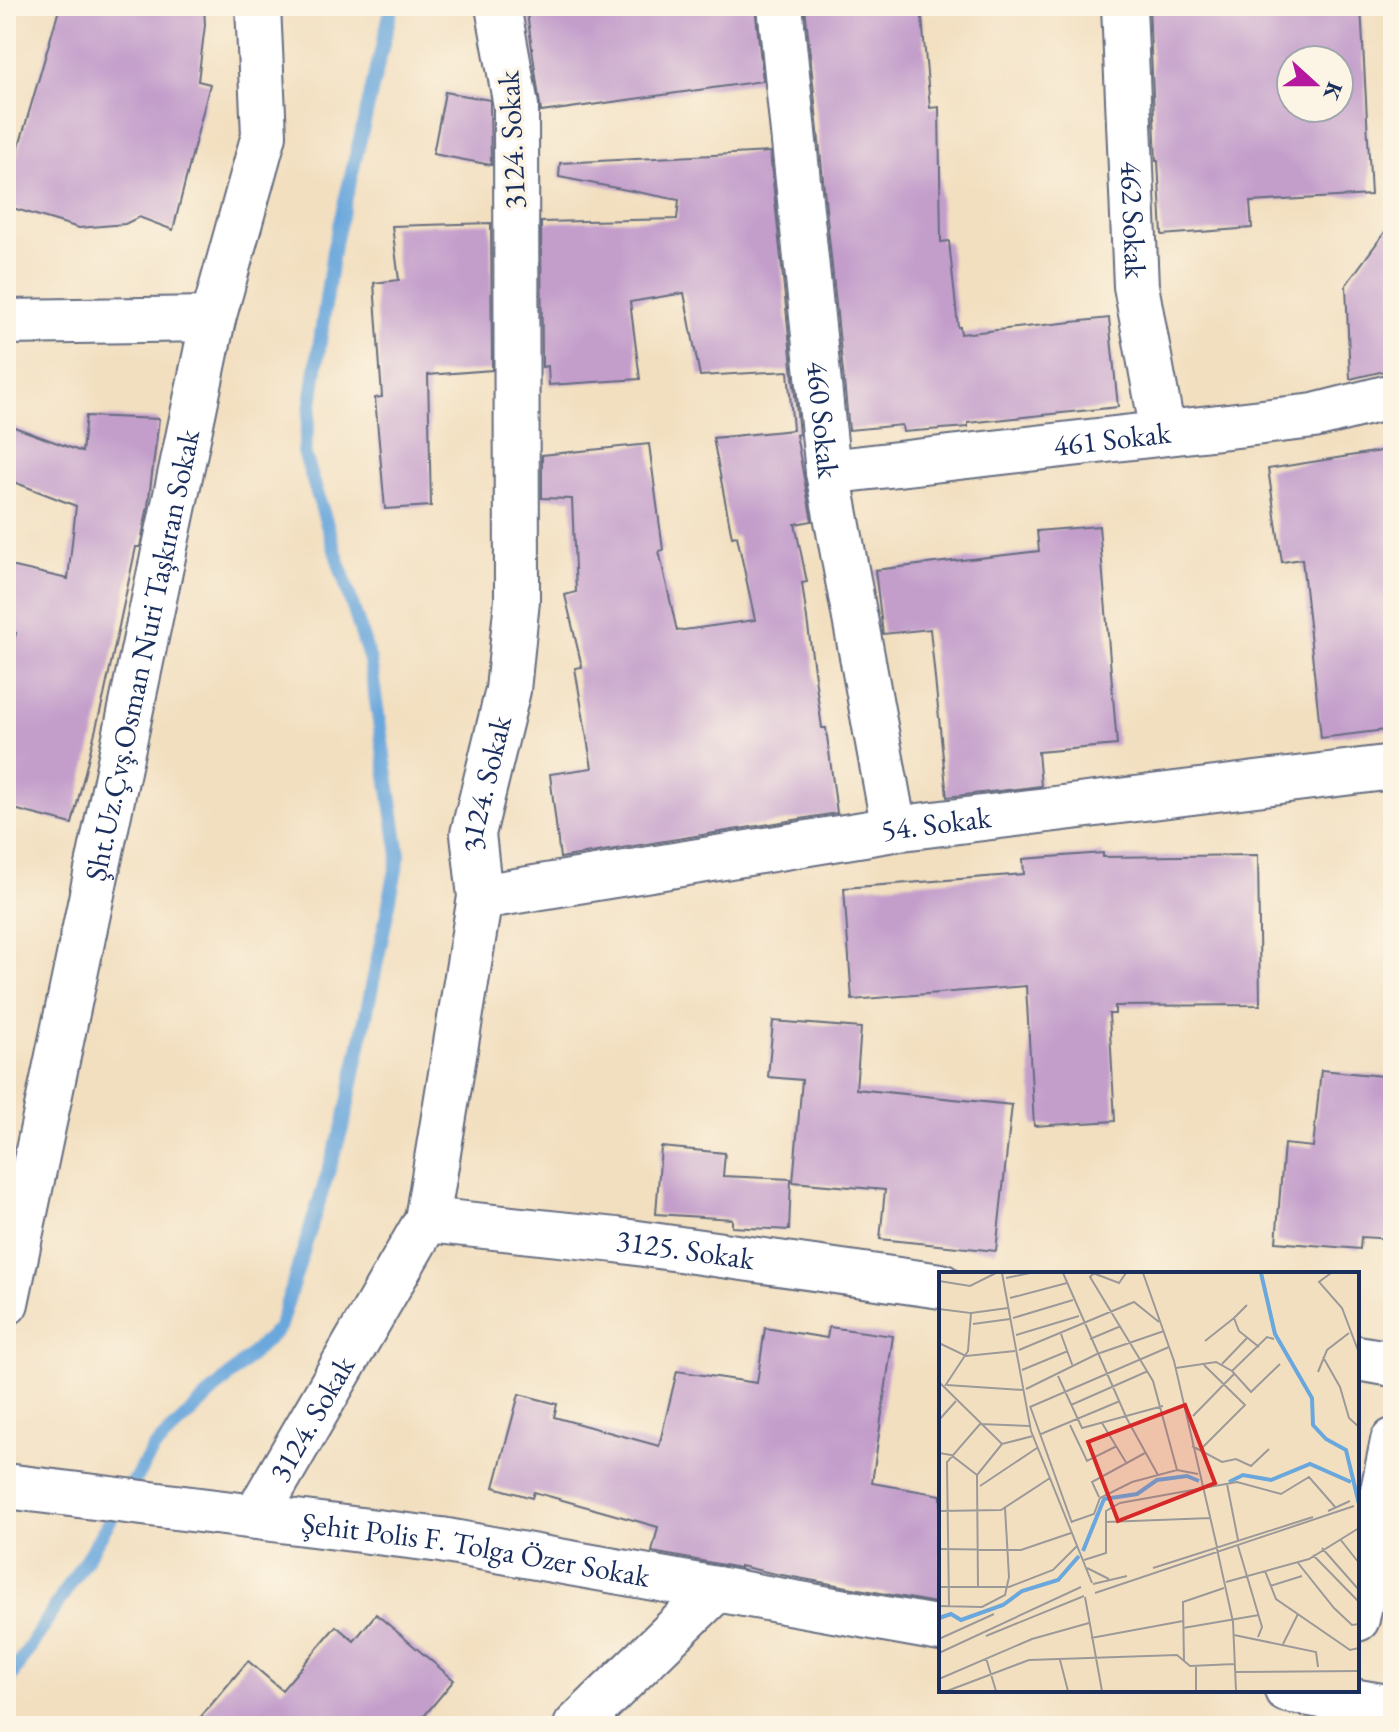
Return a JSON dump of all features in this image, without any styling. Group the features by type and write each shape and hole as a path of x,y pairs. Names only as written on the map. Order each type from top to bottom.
{"street":[{"name":"Şht.Uz.Çvş.Osman Nuri Taşkıran Sokak","path":"6,1303 213,319 264,135 258,6"},
{"name":"3124. Sokak","path":"256,1516 427,1220 480,897 473,834 508,690 517,600 516,106 498,6"},
{"name":"460 Sokak","path":"780,6 828,472 894,829"},
{"name":"462 Sokak","path":"1124,6 1136,286 1163,433"},
{"path":"6,322 213,319"},
{"name":"461 Sokak","path":"828,472 1314,416 1393,396"},
{"name":"54. Sokak","path":"480,897 894,829 1393,767"},
{"name":"3125. Sokak","path":"427,1220 616,1240 939,1286"},
{"path":"1359,1358 1393,1364"},
{"path":"1359,1609 1393,1441"},
{"name":"Şehit Polis F. Tolga Özer Sokak","path":"15,1487 441,1540 939,1629"},
{"path":"599,1717 717,1589"},
{"path":"1309,1692 1342,1695 1393,1708"}],"building":[{"path":"60,6 204,6 205,25 198,81 210,84 173,230 139,217 125,224 79,228 6,206 6,191"},
{"path":"526,6 755,6 763,81 541,112"},
{"path":"805,6 921,6 930,108 939,107 941,242 949,241 961,334 1109,318 1118,407 968,423 968,427 903,432 902,425 849,430"},
{"path":"1149,6 1361,6 1371,195 1250,202 1252,228 1162,235"},
{"path":"445,92 490,100 491,165 433,154"},
{"path":"770,152 799,434 796,435 812,521 795,524 807,582 802,583 837,813 560,858 550,774 592,768 575,668 582,667 565,595 576,592 572,499 542,498 542,455 649,444 663,550 659,551 677,631 755,620 737,536 732,537 713,438 793,430 788,371 700,376 684,293 630,302 640,379 549,385 548,366 542,367 541,222 677,219 679,200 559,177 560,163"},
{"path":"1393,221 1393,369 1350,379 1346,285"},
{"path":"491,223 492,370 428,375 431,506 385,509 375,398 382,397 374,283 399,280 392,226"},
{"path":"86,416 159,419 140,547 136,547 72,824 6,807 6,669 16,633 6,631 6,565 68,579 76,506 6,479 6,424 82,452"},
{"path":"1393,449 1393,729 1321,738 1302,559 1282,562 1268,469"},
{"path":"1099,526 1117,745 1038,752 1041,786 947,797 930,629 883,634 875,570 1039,551 1037,531"},
{"path":"1103,853 1103,857 1258,855 1260,1005 1115,1006 1115,1014 1109,1014 1115,1121 1034,1126 1026,986 852,1000 844,888 1024,874 1023,859"},
{"path":"773,1021 861,1028 856,1089 1012,1105 996,1251 880,1239 885,1190 793,1182 802,1080 768,1077"},
{"path":"1321,1070 1393,1077 1393,1239 1361,1237 1360,1249 1276,1242 1284,1144 1313,1147"},
{"path":"661,1147 725,1153 723,1176 791,1179 789,1230 732,1227 732,1219 656,1214"},
{"path":"829,1327 893,1336 872,1483 939,1495 939,1604 652,1552 658,1527 534,1492 532,1498 494,1487 519,1394 557,1404 554,1417 659,1446 677,1371 757,1383 765,1328 827,1338"},
{"path":"376,1614 454,1680 416,1726 193,1726 248,1661 282,1690 336,1626 354,1641"}],"waterway":[{"path":"6,1684 154,1448 279,1328 344,1122 399,855 370,661 304,452 333,251 392,6"}]}
